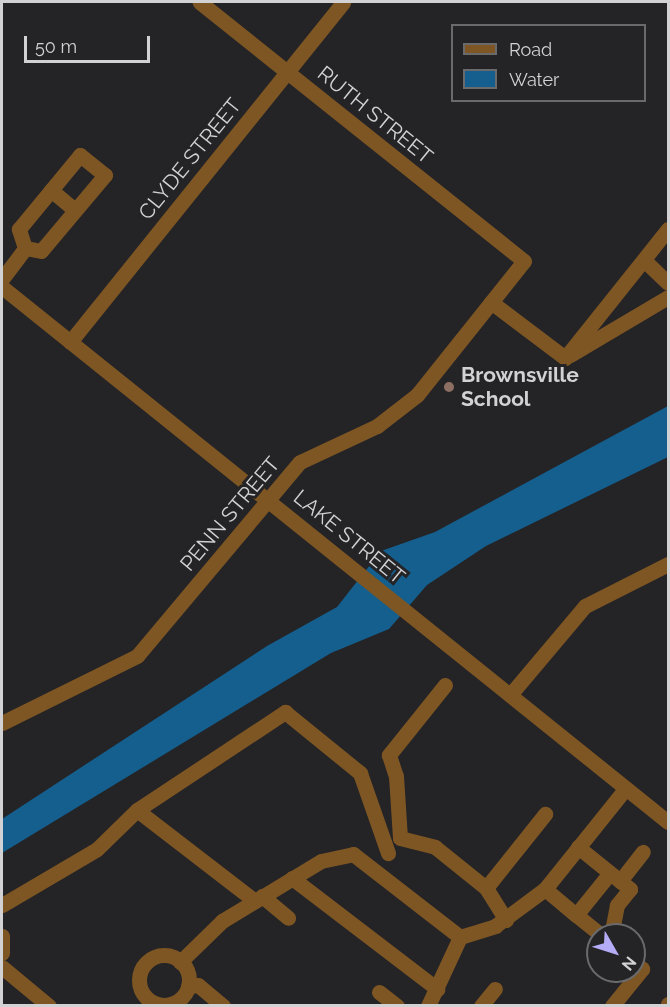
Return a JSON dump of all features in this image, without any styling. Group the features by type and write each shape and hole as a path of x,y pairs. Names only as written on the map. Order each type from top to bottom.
{"street":[{"name":"RUTH STREET","path":"200,2 524,261"},
{"name":"CLYDE STREET","path":"70,342 344,2"},
{"path":"80,155 105,175 41,251 24,248 19,229 80,155"},
{"path":"51,190 75,210"},
{"path":"565,358 669,230"},
{"path":"2,279 24,248"},
{"path":"644,260 669,283"},
{"name":"PENN STREET","path":"2,723 137,656 300,462 377,426 417,395 524,261"},
{"name":"LAKE STREET","path":"2,287 268,498 669,822"},
{"path":"565,358 669,297"},
{"path":"491,302 565,358"},
{"path":"510,695 585,606 669,564"},
{"path":"375,870 400,838 396,776 389,755 445,685"},
{"path":"2,905 97,849 137,810 285,712 360,773 388,853"},
{"path":"292,878 435,999 460,937 506,920 545,889 626,788"},
{"path":"137,810 258,899 288,918"},
{"path":"486,888 545,814"},
{"path":"400,838 435,847 486,888 506,920"},
{"path":"578,847 630,889 616,905 613,923"},
{"path":"576,915 643,852"},
{"path":"180,962 222,921 321,861 353,854 460,937"},
{"path":"545,889 586,923"},
{"path":"2,936 2,953"},
{"path":"180,962 161,956 147,962 139,983 143,1002 171,1004 188,986 198,985 223,1005"},
{"path":"180,962 188,986"},
{"path":"2,967 49,1005"},
{"path":"612,1005 630,983"},
{"path":"481,1005 495,989"},
{"path":"380,992 397,1005"}],"water":[{"path":"668,406 668,457 486,546 427,585 389,629 331,653 2,853 2,819 267,646 337,607 381,551 435,532"}],"place":[{"name":"Brownsville School","path":"449,387"}]}
